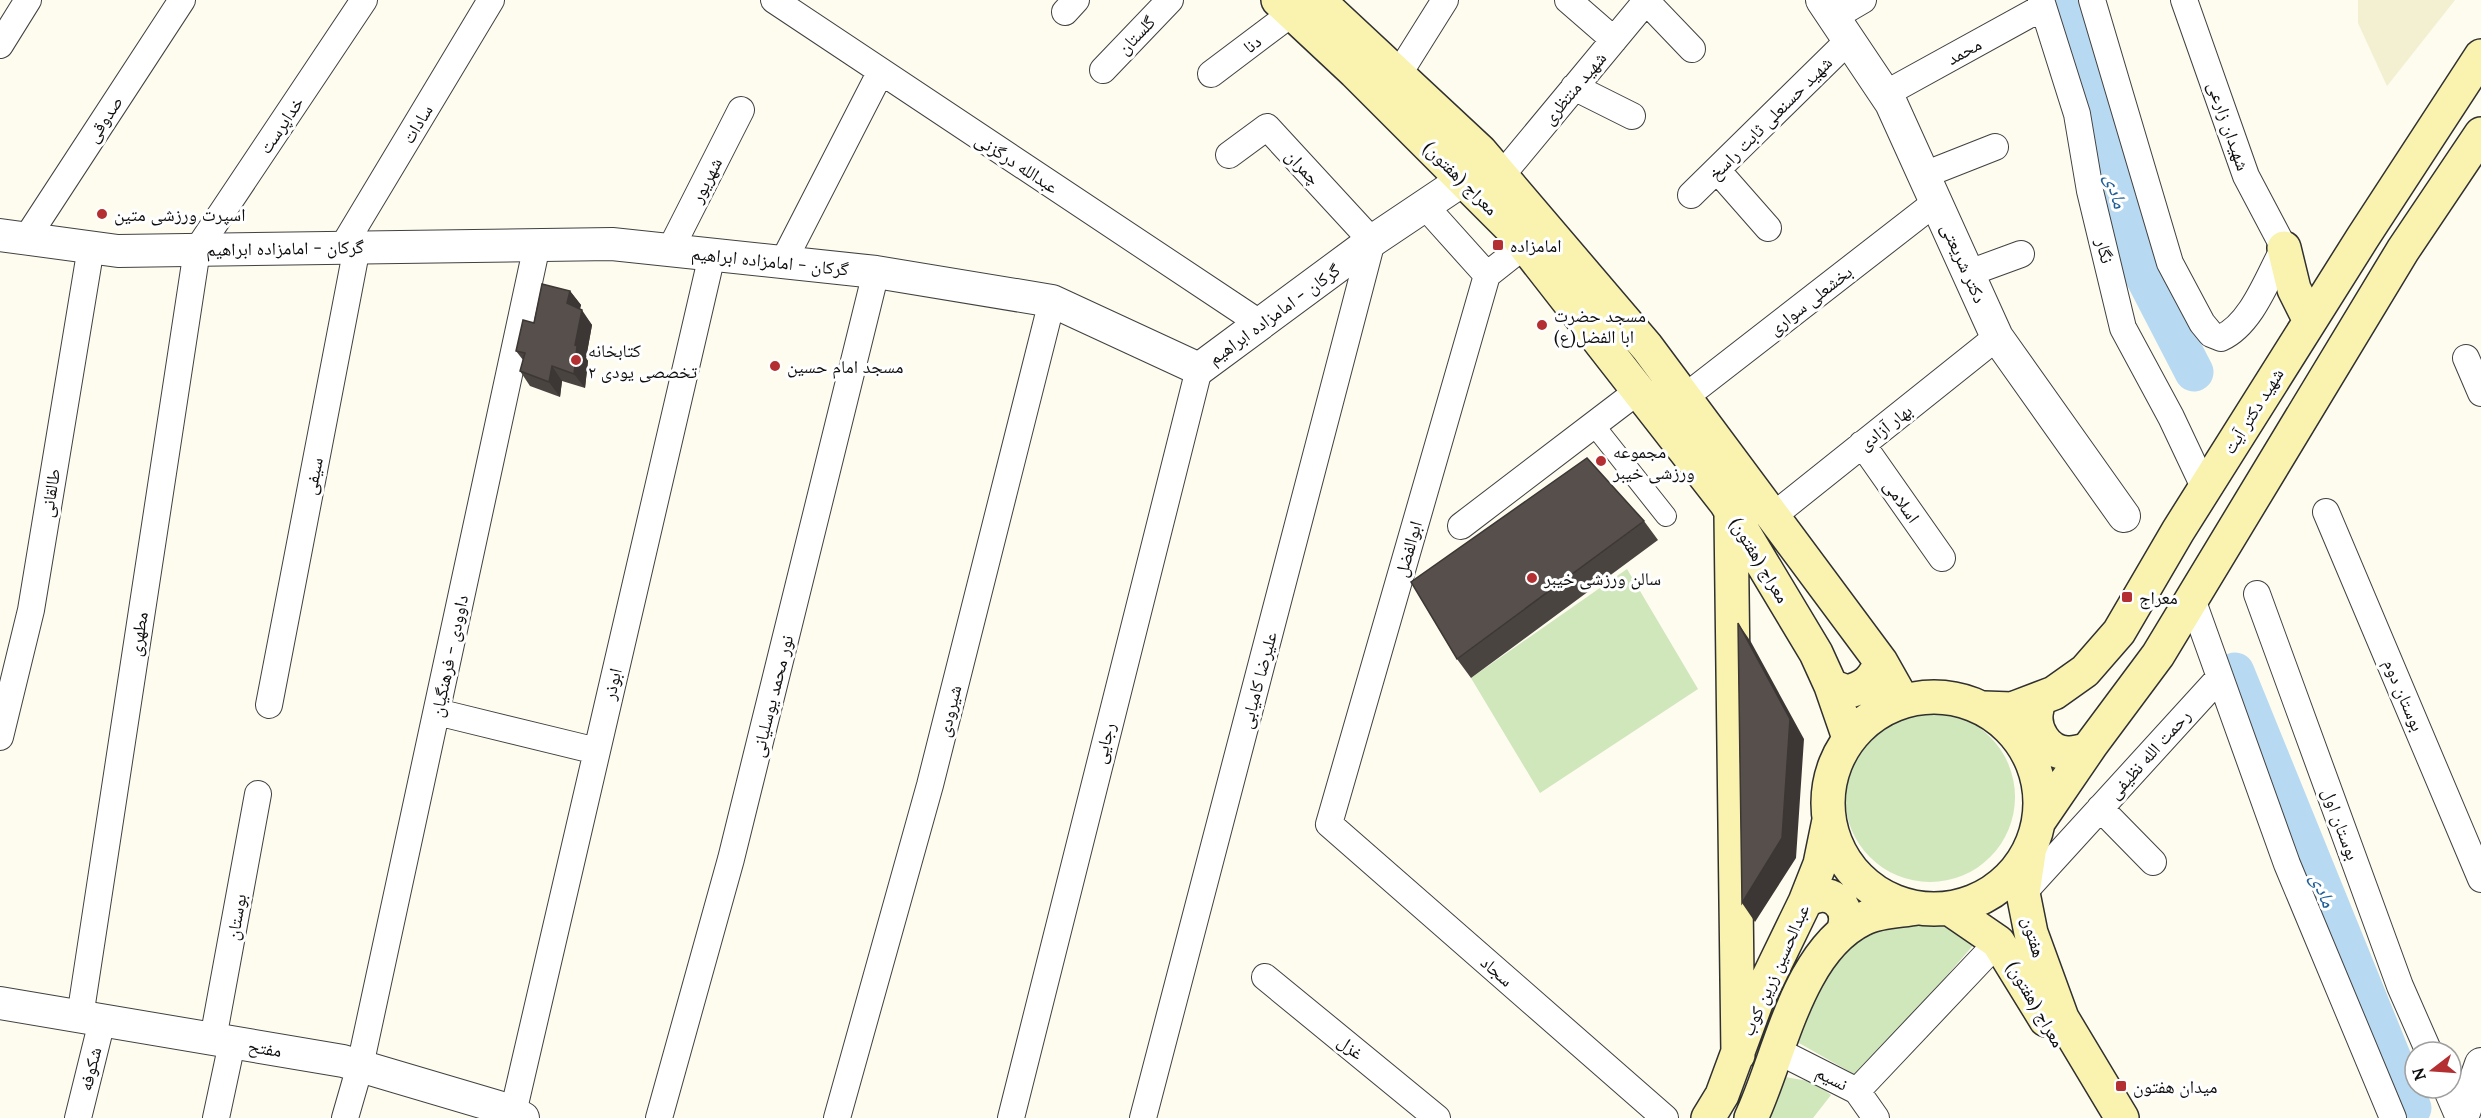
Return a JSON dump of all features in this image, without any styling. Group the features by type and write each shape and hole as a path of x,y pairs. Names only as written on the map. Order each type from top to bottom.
{"main road":[{"name":"معراج (هفتون)","path":"1296,4 1398,75 1480,152 1501,176 1647,347 1881,662 1903,700"},
{"name":"معراج (هفتون)","path":"1296,4 1463,180 1512,228 1731,513 1816,653 1832,686 1849,738"},
{"name":"شهید دکتر آیت","path":"1984,708 2013,709 2044,697 2085,671 2119,632 2310,321 2481,56"},
{"path":"2039,821 2040,788 2030,756 2010,729 1984,708 1958,699 1930,696 1903,700 1883,709 1864,722 1849,738 1836,763 1828,790 1829,818 1839,850 1858,877 1885,897 1917,908 1950,909 1982,899 2009,880 2028,853 2039,821 2087,750 2158,655 2403,250 2481,134"},
{"path":"2284,248 2309,264 2341,272"},
{"path":"2284,248 2294,288 2310,321"},
{"path":"1731,513 1738,1055"},
{"path":"1832,686 1847,692 1864,687 1875,675 1881,662"},
{"path":"2044,697 2037,709 2035,720 2044,741 2054,750 2067,753 2087,750"},
{"name":"عبدالحسین زرین کوب","path":"1708,1118 1722,1095 1756,1003 1805,902 1820,864 1829,818"},
{"name":"هفتون","path":"2028,853 2023,893 2031,933 2062,1018"},
{"path":"1805,902 1818,895 1834,897 1840,902 1846,915 1843,931"},
{"name":"عبدالحسین زرین کوب","path":"1751,1118 1810,972 1843,931 1865,918 1917,908"},
{"name":"معراج (هفتون)","path":"1950,909 1998,942 2013,962 2103,1118"},
{"name":"معراج (هفتون)","path":"2062,1018 2122,1118"}],"street":[{"name":"صدوقی","path":"13,237 182,0"},
{"name":"خداپرست","path":"197,250 364,0"},
{"name":"سادات","path":"350,248 491,0"},
{"name":"عبدالله درگزنی","path":"774,0 880,73 1261,324"},
{"name":"گلستان","path":"1103,70 1170,0"},
{"path":"1398,75 1445,0"},
{"path":"1568,0 1614,40"},
{"name":"شهید حسنعلی ثابت راسخ","path":"1691,195 1717,170 1835,19 1863,0"},
{"path":"2092,0 2170,262 2202,323 2211,334 2221,338 2234,332 2251,308 2284,248"},
{"name":"شهیدان زارعی","path":"2184,0 2246,176 2284,248"},
{"path":"0,45 26,1"},
{"path":"1647,1 1692,49"},
{"name":"شهید منتظری","path":"1501,176 1647,1"},
{"name":"دنا","path":"1211,74 1296,4"},
{"name":"محمد","path":"1885,94 2042,4"},
{"name":"نگار","path":"2042,4 2077,114 2090,191 2123,328 2205,489"},
{"name":"دکتر شریعتی","path":"1835,19 1885,94 1997,338 2124,516"},
{"path":"783,262 880,73"},
{"path":"1574,87 1632,116"},
{"name":"شهریور","path":"670,250 741,110"},
{"name":"چمران","path":"1229,155 1266,127 1372,241"},
{"name":"بخشعلی سواری","path":"1684,397 1930,189 1995,147"},
{"path":"1717,170 1768,228"},
{"name":"گرکان - امامزاده ابراهیم","path":"13,237 118,251 612,244 876,272 1052,301 1199,369 1372,241 1463,180"},
{"path":"1425,206 1487,275 1525,245"},
{"name":"علیرضا کامیابی","path":"1145,1117 1372,241"},
{"name":"داوودی - فرهنگیان","path":"345,1118 360,1066 537,245"},
{"name":"طالقانی","path":"0,737 31,610 91,247"},
{"name":"سیفی","path":"269,705 350,248"},
{"name":"مطهری","path":"91,1019 197,250"},
{"path":"1969,273 2021,254"},
{"name":"ابوذر","path":"502,1113 597,751 712,255"},
{"name":"نور محمد یوسلیانی","path":"659,1118 730,860 876,272"},
{"name":"ابوالفضل","path":"1329,824 1487,275"},
{"name":"شیرودی","path":"837,1118 930,785 1052,301"},
{"name":"بهار آزادی","path":"1773,516 1997,338"},
{"path":"2466,358 2481,393"},
{"name":"رجایی","path":"1011,1118 1199,369"},
{"path":"1461,526 1638,391"},
{"path":"1601,434 1666,516"},
{"name":"اسلامی","path":"1862,444 1942,558"},
{"name":"بوستان دوم","path":"2326,512 2481,879"},
{"name":"بوستان اول","path":"2257,594 2400,986 2424,1040"},
{"path":"2192,599 2287,864 2393,1118"},
{"name":"رحمت الله نظیفی","path":"2023,893 2220,677"},
{"path":"437,712 597,751"},
{"name":"بوستان","path":"222,1041 258,794"},
{"path":"2100,808 2153,862"},
{"name":"سجاد","path":"1329,824 1665,1118"},
{"path":"1857,1091 1998,942"},
{"name":"غزل","path":"1265,977 1437,1118"},
{"name":"مفتح","path":"0,1003 360,1066 502,1113"},
{"name":"شکوفه","path":"78,1118 91,1019"},
{"path":"216,1118 222,1041"},
{"name":"نسیم","path":"1778,1051 1857,1091 1876,1118"},
{"path":"2463,1109 2481,1064"}],"shaded area":[{"path":"2358,0 2455,0 2387,86 2358,23"}],"green space":[{"path":"1627,569 1698,689 1540,793 1471,678"},
{"path":"1930,712 1963,718 1990,737 2009,764 2015,797 2009,830 1990,857 1963,876 1930,882 1897,876 1870,857 1851,830 1845,797 1851,764 1870,737 1897,718"},
{"path":"1932,915 1976,942 1859,1077 1799,1043 1812,976 1847,932"},
{"path":"1785,1077 1814,1082 1831,1095 1813,1118 1765,1118"}],"building":[{"path":"542,284 570,291 567,303 582,310 575,345 577,346 574,374 552,366 549,382 520,371 525,353 516,351 523,320 534,323"},
{"name":"سالن ورزشی خیبر","path":"1587,458 1644,521 1457,659 1411,582"},
{"path":"1738,623 1790,719 1782,838 1742,903"}],"waterway":[{"name":"مادی","path":"2071,0 2100,135 2137,262 2194,372"},
{"name":"مادی","path":"2235,672 2412,1108"}],"place":[{"name":"اسپرت ورزشی متین","path":"102,214"},
{"name":"امامزاده","path":"1498,245"},
{"name":"مسجد حضرت ابا الفضل(ع)","path":"1542,325"},
{"name":"کتابخانه تخصصی یودی ۲","path":"576,360"},
{"name":"مسجد امام حسین","path":"775,366"},
{"name":"مجموعه ورزشی خیبر","path":"1601,461"},
{"name":"سالن ورزشی خیبر","path":"1532,578"},
{"name":"معراج","path":"2127,597"},
{"name":"میدان هفتون","path":"2121,1086"}]}
